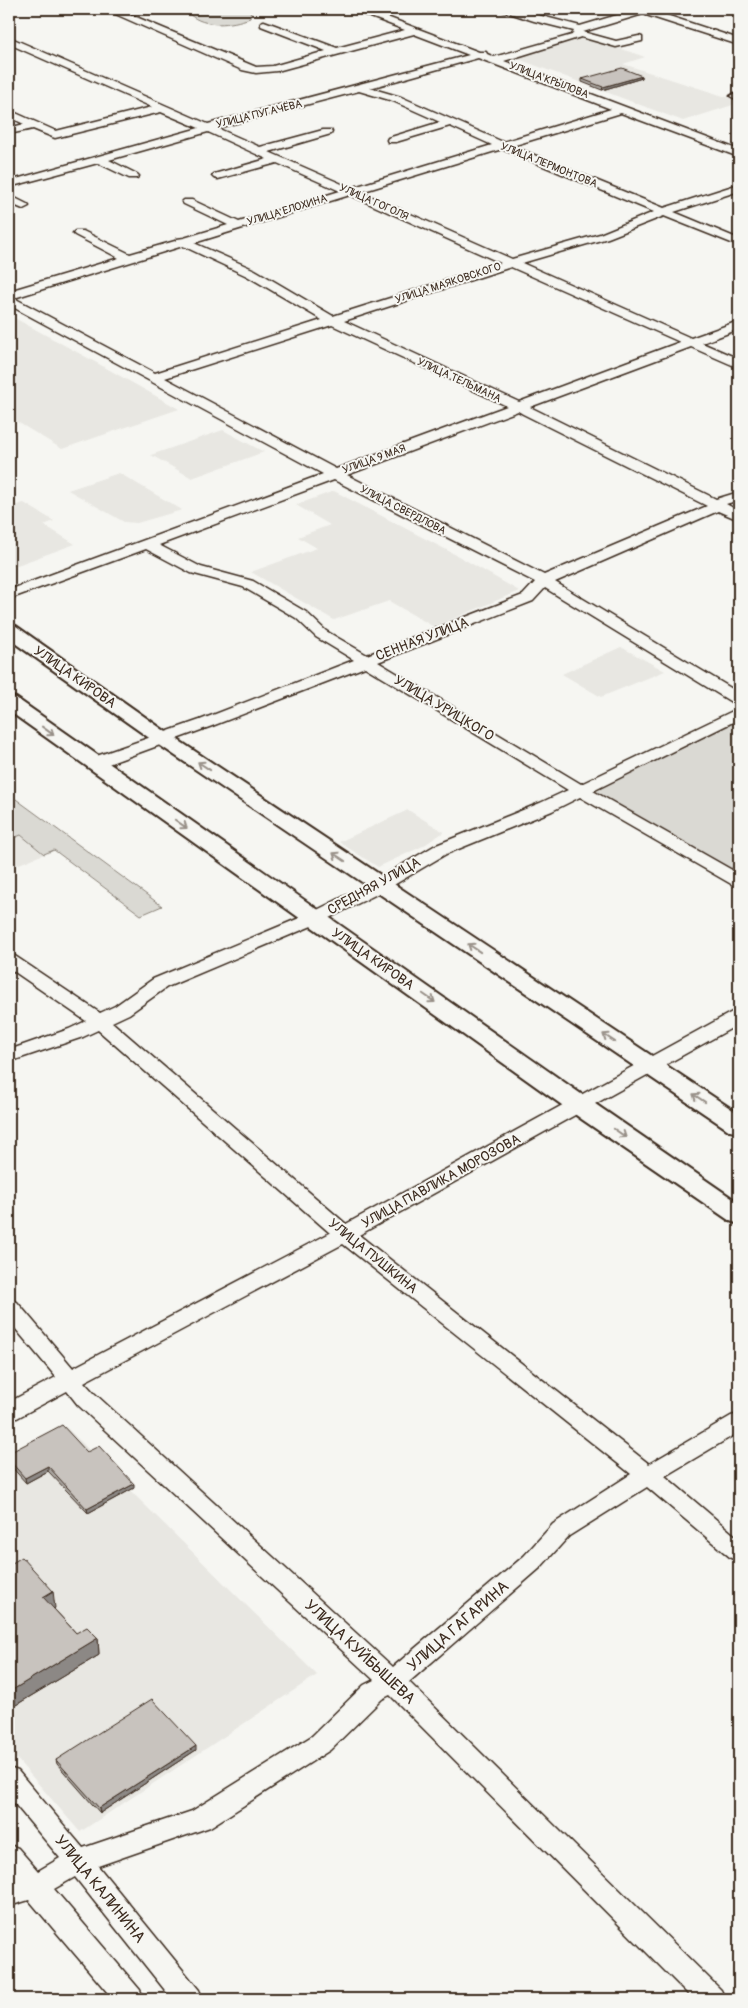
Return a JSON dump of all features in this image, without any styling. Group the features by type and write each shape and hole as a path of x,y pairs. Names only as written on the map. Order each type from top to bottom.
{"main road":[{"name":"УЛИЦА КИРОВА","path":"9,630 162,738 739,1125"},
{"name":"УЛИЦА КИРОВА","path":"9,702 739,1215"}],"street":[{"path":"109,9 246,68 256,70 273,68 416,30"},
{"name":"УЛИЦА КРЫЛОВА","path":"358,9 482,54 739,154"},
{"path":"506,9 613,44 639,39"},
{"path":"496,60 576,37 579,32 644,9 739,42"},
{"path":"264,24 337,52"},
{"name":"УЛИЦА ГОГОЛЯ","path":"9,40 739,364"},
{"name":"УЛИЦА ПУГАЧЁВА","path":"9,184 199,132 208,127 482,54"},
{"name":"УЛИЦА ЛЕРМОНТОВА","path":"359,88 397,99 503,146 739,243"},
{"path":"9,112 55,135 163,108"},
{"name":"УЛИЦА ЕЛОХИНА","path":"9,295 623,109"},
{"path":"392,140 449,123"},
{"path":"9,131 35,124"},
{"path":"259,151 327,132"},
{"path":"99,159 133,176"},
{"path":"218,176 278,159"},
{"name":"УЛИЦА МАЯКОВСКОГО","path":"155,377 512,262 604,236 664,212 739,187"},
{"path":"9,198 23,206"},
{"path":"188,202 237,225"},
{"path":"79,233 128,258"},
{"name":"УЛИЦА ТЕЛЬМАНА","path":"181,242 251,273 331,320 518,406 739,516"},
{"name":"УЛИЦА СВЕРДЛОВА","path":"9,300 334,474 544,581 739,700"},
{"name":"УЛИЦА 9 МАЯ","path":"9,595 739,325"},
{"name":"СЕННАЯ УЛИЦА","path":"94,763 528,598 544,581 718,506 722,500 739,496"},
{"name":"УЛИЦА УРИЦКОГО","path":"147,544 196,570 248,584 301,615 321,634 581,791 739,881"},
{"name":"СРЕДНЯЯ УЛИЦА","path":"9,1056 76,1033 122,1010 160,983 315,918 380,885 440,850 581,791 739,713"},
{"name":"УЛИЦА ПУШКИНА","path":"9,960 99,1021 344,1234 648,1475 739,1552"},
{"name":"УЛИЦА ПАВЛИКА МОРОЗОВА","path":"9,1412 344,1234 739,1016"},
{"name":"УЛИЦА КУЙБЫШЕВА","path":"9,1307 86,1399 393,1682 711,1999"},
{"name":"УЛИЦА ГАГАРИНА","path":"9,1894 36,1886 78,1861 201,1819 321,1743 373,1692 393,1682 532,1562 561,1530 648,1475 739,1422"},
{"name":"УЛИЦА КАЛИНИНА","path":"9,1779 189,1999"},
{"path":"9,1856 130,1999"}],"shaded area":[{"path":"192,9 247,9 251,12 250,18 227,24 218,24 203,22 195,18 189,14"},
{"path":"584,36 645,57 623,64 739,101 739,103 683,121 513,57"},
{"path":"9,315 179,409 62,449 9,417"},
{"path":"223,430 264,452 192,478 151,455"},
{"path":"119,473 182,510 137,523 124,522 68,490"},
{"path":"334,491 460,557 519,591 434,627 389,601 334,620 251,572 317,548 298,537 330,525 296,505"},
{"path":"24,503 54,521 44,525 75,544 9,568 9,507"},
{"path":"621,647 665,671 601,697 562,674"},
{"path":"736,722 739,723 739,864 728,870 593,791"},
{"path":"9,794 162,906 141,915 54,850 44,854 21,835 9,840"},
{"path":"408,810 444,832 423,846 378,867 339,842"},
{"path":"21,835 44,854 9,868 9,840"},
{"path":"66,1427 317,1675 80,1832 9,1750 9,1460"}],"building":[{"path":"622,68 642,76 603,87 582,79"},
{"path":"62,1425 87,1452 99,1446 134,1484 87,1509 48,1466 25,1478 9,1460 9,1453"},
{"path":"22,1557 53,1591 43,1597 76,1633 87,1627 98,1638 9,1692 9,1565"},
{"path":"152,1699 196,1746 99,1808 56,1760"}]}
